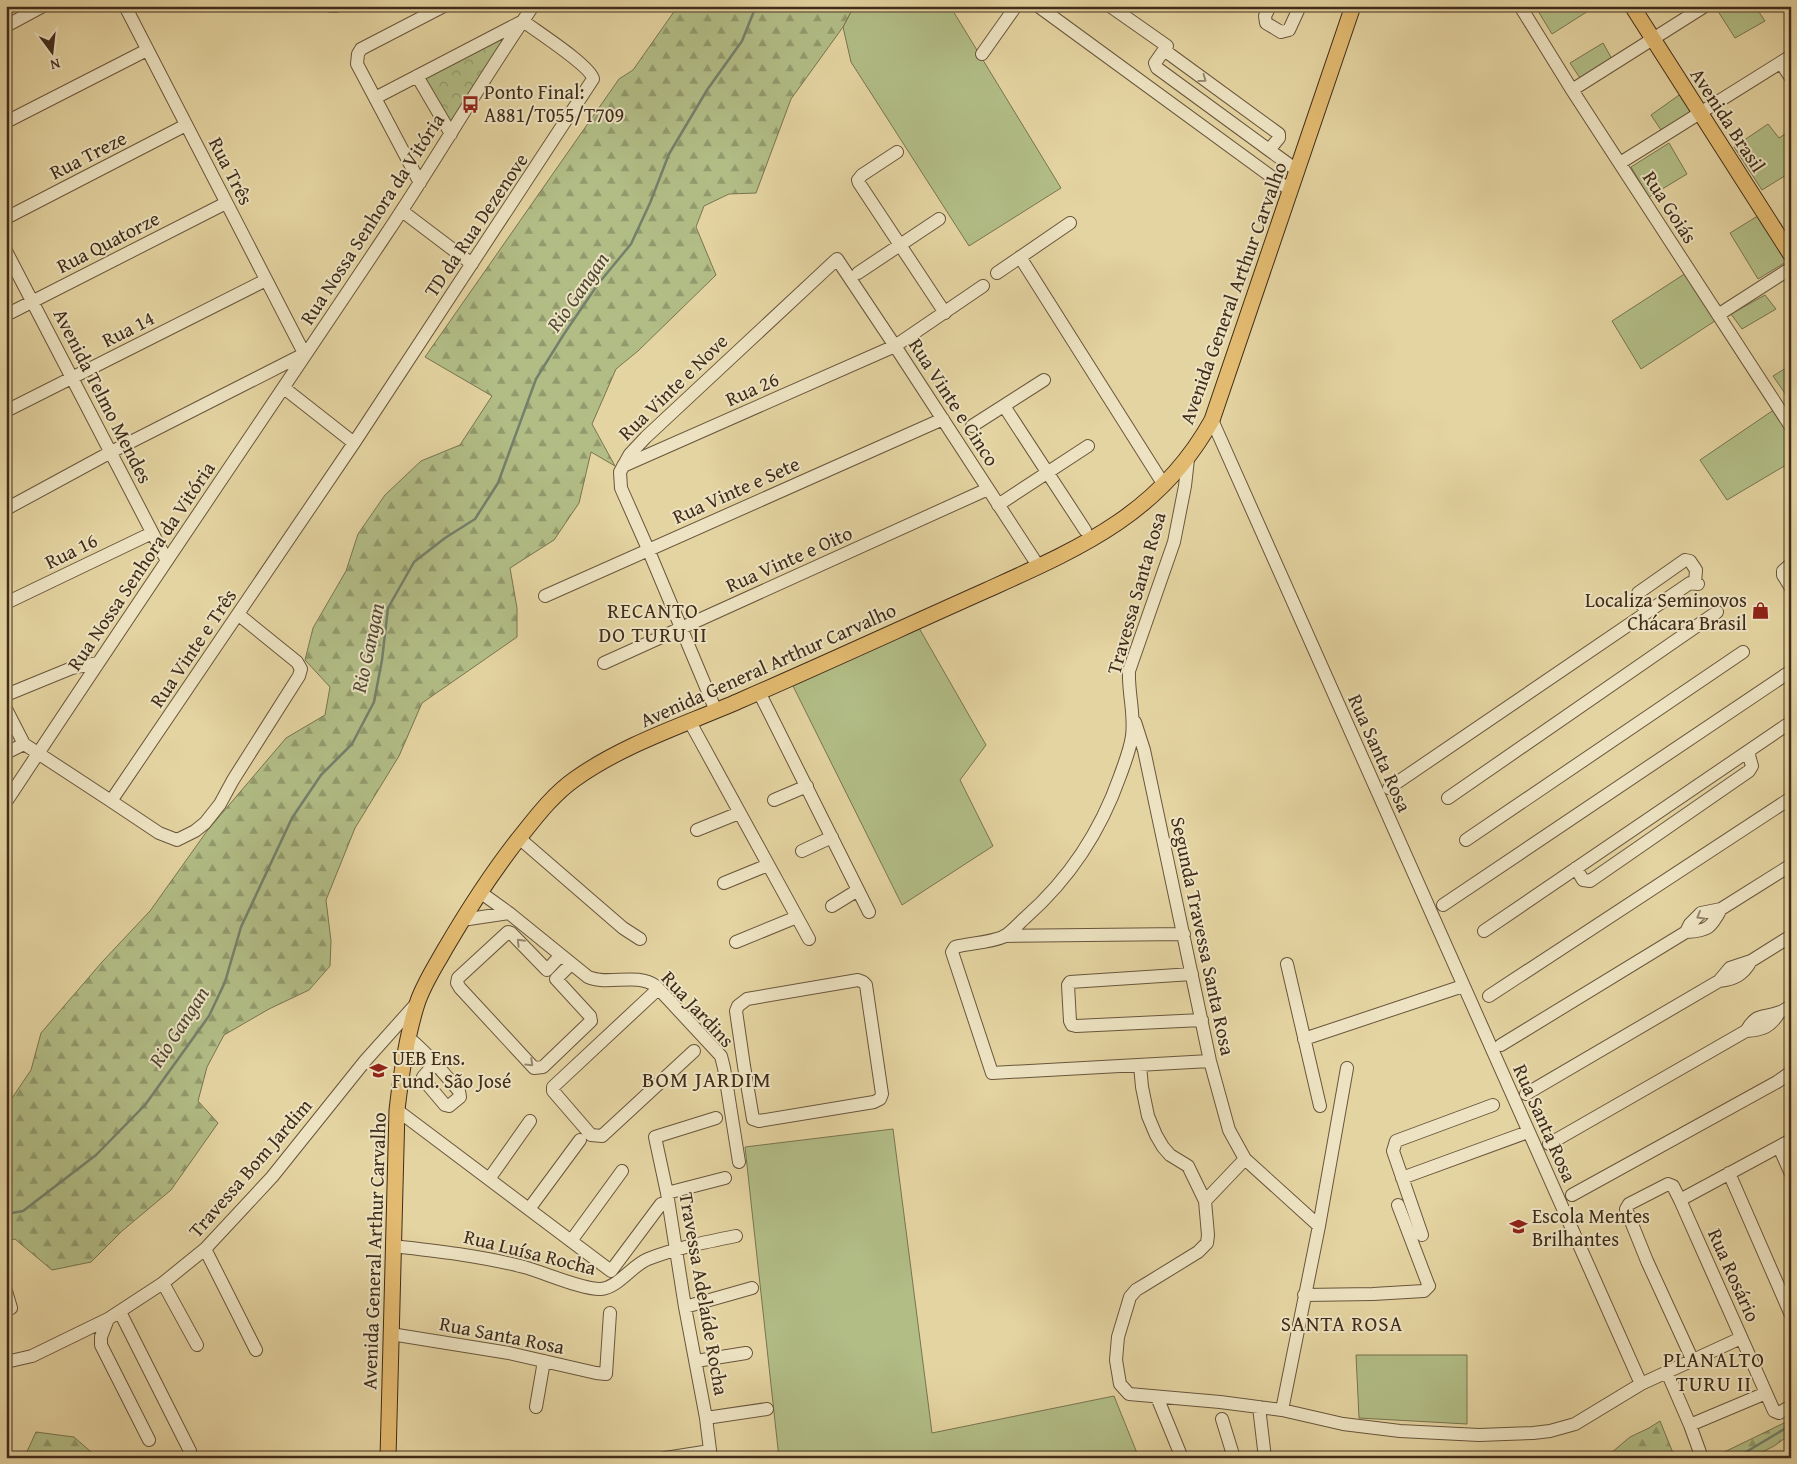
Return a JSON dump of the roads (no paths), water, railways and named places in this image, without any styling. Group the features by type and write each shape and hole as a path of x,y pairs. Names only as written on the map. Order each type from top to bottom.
{"main road":[{"name":"Avenida General Arthur Carvalho","path":"388,1458 397,1110 400,1085 418,1002 429,977 480,892 519,838 555,796 580,776 640,742 716,711 1038,567 1109,530 1129,516 1164,485 1188,459 1212,420 1353,6"},
{"name":"Avenida Brasil","path":"1632,6 1791,255"}],"street":[{"path":"6,26 43,6"},
{"name":"Rua Três","path":"125,6 266,280 306,352"},
{"path":"331,6 336,6"},
{"path":"420,183 357,64 358,54 362,49 444,6"},
{"name":"Rua Nossa Senhora da Vitória","path":"6,802 166,559 284,388 306,352 402,211 533,6"},
{"path":"982,54 1016,6"},
{"path":"1038,6 1291,191"},
{"path":"1110,6 1166,46"},
{"path":"1270,6 1265,16 1266,23 1281,32 1289,30 1300,6"},
{"name":"Rua Goiás","path":"1520,6 1572,90 1791,426"},
{"path":"1572,90 1705,6"},
{"path":"375,98 522,21"},
{"name":"TD da Rua Dezenove","path":"354,443 594,79 591,73 574,59 522,21"},
{"path":"6,122 147,50"},
{"path":"1269,150 1279,138 1279,134 1164,50 1155,63 1157,68 1269,150 1298,171"},
{"path":"1620,163 1786,59 1791,78"},
{"path":"417,76 451,134"},
{"name":"Rua Treze","path":"6,218 186,125"},
{"path":"897,152 862,175 858,180 860,187 945,313"},
{"name":"Rua Quatorze","path":"6,315 226,203"},
{"path":"402,211 472,264"},
{"path":"858,273 940,219"},
{"path":"997,273 1070,223"},
{"name":"Avenida Telmo Mendes","path":"6,251 166,559"},
{"path":"1020,257 1164,485"},
{"name":"Rua Vinte e Cinco","path":"837,259 896,346 1038,567"},
{"name":"Rua Vinte e Nove","path":"716,711 621,488 620,472 630,454 646,437 837,259"},
{"path":"1718,315 1791,268"},
{"name":"Rua 14","path":"6,411 266,280"},
{"name":"Rua 26","path":"623,466 896,346 983,286"},
{"name":"Rua Nossa Senhora da Vitória","path":"6,509 111,452 306,352"},
{"path":"972,426 1044,380"},
{"path":"284,388 354,443"},
{"path":"1004,406 1085,530"},
{"name":"Rua Vinte e Sete","path":"545,596 942,419"},
{"name":"Rua Santa Rosa","path":"1212,420 1308,644 1641,1384"},
{"name":"Rua Vinte e Três","path":"111,801 354,443"},
{"path":"998,505 1088,446"},
{"name":"Travessa Santa Rosa","path":"1004,936 1036,908 1060,883 1089,842 1118,784 1129,752 1134,718 1128,689 1129,671 1174,542 1186,486 1188,459"},
{"name":"Rua Vinte e Oito","path":"604,663 988,489"},
{"name":"Rua 16","path":"6,603 152,533"},
{"path":"1389,788 1690,583 1696,584 1696,570 1690,561 1685,560 1638,593 1637,598 1647,612"},
{"path":"1791,564 1782,571 1791,588"},
{"path":"1448,798 1713,614"},
{"path":"6,709 24,744 159,833 177,840 195,831 205,823 220,804 233,780 299,676 301,669 297,662 239,615"},
{"path":"1466,840 1739,654"},
{"path":"6,695 72,668 98,663"},
{"path":"1443,905 1791,671"},
{"path":"759,692 869,912"},
{"name":"Segunda Travessa Santa Rosa","path":"1134,718 1144,750 1210,1061 1226,1123 1245,1158 1319,1226"},
{"path":"690,722 809,939"},
{"path":"1484,931 1791,722"},
{"path":"6,753 24,744"},
{"path":"1576,868 1582,880 1590,881 1749,771 1752,766 1748,752"},
{"path":"774,800 806,786"},
{"path":"1489,996 1791,798"},
{"path":"697,830 739,813"},
{"path":"802,852 832,837"},
{"path":"519,838 624,928 640,939"},
{"path":"1501,1044 1686,932 1705,930 1710,927 1721,909 1791,865"},
{"path":"724,883 768,866"},
{"path":"832,906 858,890"},
{"name":"Rua Jardins","path":"480,892 509,912 571,964 592,979 644,980 651,983 658,990 721,1056 739,1162"},
{"path":"462,920 509,912"},
{"path":"736,942 796,917"},
{"path":"508,932 551,975 591,1019 590,1023 543,1067 536,1069 460,988 457,981 508,932"},
{"name":"Travessa Santa Rosa","path":"1140,1065 992,1073 952,950 959,946 1004,936 1184,934"},
{"path":"1526,1094 1719,981 1736,978 1743,974 1751,961 1791,936"},
{"path":"551,975 561,955"},
{"path":"551,975 571,964"},
{"path":"1287,964 1320,1106"},
{"path":"1192,974 1070,982 1068,985 1070,1021 1072,1025 1076,1026 1202,1020"},
{"path":"858,980 866,986 882,1094 874,1102 759,1121 754,1119 752,1115 744,1066 736,1011 742,1001 858,980"},
{"path":"1304,1039 1463,986"},
{"path":"658,990 553,1086 553,1091 591,1135 602,1136 694,1051"},
{"name":"Travessa Bom Jardim","path":"6,1362 32,1356 108,1319 163,1283 205,1249 272,1177 365,1062 418,1002"},
{"path":"1549,1144 1746,1031 1754,1020 1759,1017 1779,1013 1791,1006"},
{"path":"409,1038 435,1063"},
{"path":"1210,1061 1140,1065 1148,1116 1156,1134 1170,1155 1188,1166 1205,1200 1208,1236 1207,1243 1198,1252 1136,1290 1130,1297 1118,1337 1116,1360 1120,1384 1129,1394 1282,1410 1344,1424 1400,1431 1471,1435 1533,1433 1557,1430 1575,1424 1641,1384 1741,1338"},
{"path":"724,1068 744,1066"},
{"path":"1282,1410 1319,1226 1347,1068"},
{"path":"1572,1195 1777,1082 1791,1072"},
{"path":"1422,1235 1393,1151 1396,1141 1493,1105"},
{"path":"397,1110 611,1271 664,1199 725,1178"},
{"name":"Travessa Adelaíde Rocha","path":"711,1454 696,1360 685,1307 677,1249 664,1199 655,1137 716,1118"},
{"path":"489,1179 530,1121"},
{"path":"1402,1178 1528,1132"},
{"path":"529,1209 580,1140"},
{"path":"1680,1200 1791,1140"},
{"path":"1779,1146 1791,1174"},
{"path":"1205,1200 1245,1158"},
{"path":"571,1241 622,1172"},
{"path":"1729,1173 1791,1315"},
{"name":"Rua Rosário","path":"1692,1360 1647,1261 1626,1209 1629,1204 1670,1184 1680,1200 1775,1413 1779,1413 1791,1406"},
{"path":"1304,1295 1424,1291 1428,1286 1398,1205"},
{"name":"Rua Luísa Rocha","path":"393,1246 465,1254 525,1267 596,1289 610,1287 638,1264 677,1249 736,1236"},
{"path":"205,1249 256,1350"},
{"path":"163,1283 197,1345"},
{"path":"685,1307 752,1288"},
{"path":"6,1291 11,1308 6,1311"},
{"path":"120,1312 190,1451"},
{"name":"Rua Santa Rosa","path":"391,1334 509,1353 606,1374 610,1313"},
{"path":"108,1319 101,1337 101,1345 148,1440"},
{"path":"696,1360 746,1353"},
{"path":"536,1407 544,1361"},
{"path":"1667,1372 1702,1458"},
{"path":"1690,1425 1766,1393"},
{"path":"1157,1397 1182,1458"},
{"path":"1259,1407 1265,1458"},
{"path":"706,1418 767,1409"},
{"path":"1222,1419 1234,1458"},
{"path":"665,1458 711,1454"}],"waterway":[{"name":"Rio Gangan","path":"6,1214 23,1211 96,1155 145,1105 209,1016 225,982 241,927 292,818 321,775 352,744 374,702 382,660 388,608 414,562 445,538 475,519 498,483 536,379 598,284 631,244 650,203 669,154 707,90 742,41 756,6"},
{"path":"1736,1458 1791,1425"}],"place":[{"name":"Ponto Final: A881/T055/T709","path":"470,104"},
{"name":"Localiza Seminovos Chácara Brasil","path":"1761,611"},
{"name":"UEB Ens. Fund. São José","path":"378,1070"},
{"name":"Escola Mentes Brilhantes","path":"1518,1227"}],"district":[{"name":"RECANTO DO TURU II","path":"653,623"},
{"name":"BOM JARDIM","path":"707,1079"},
{"name":"SANTA ROSA","path":"1342,1324"},
{"name":"PLANALTO TURU II","path":"1714,1372"}]}
